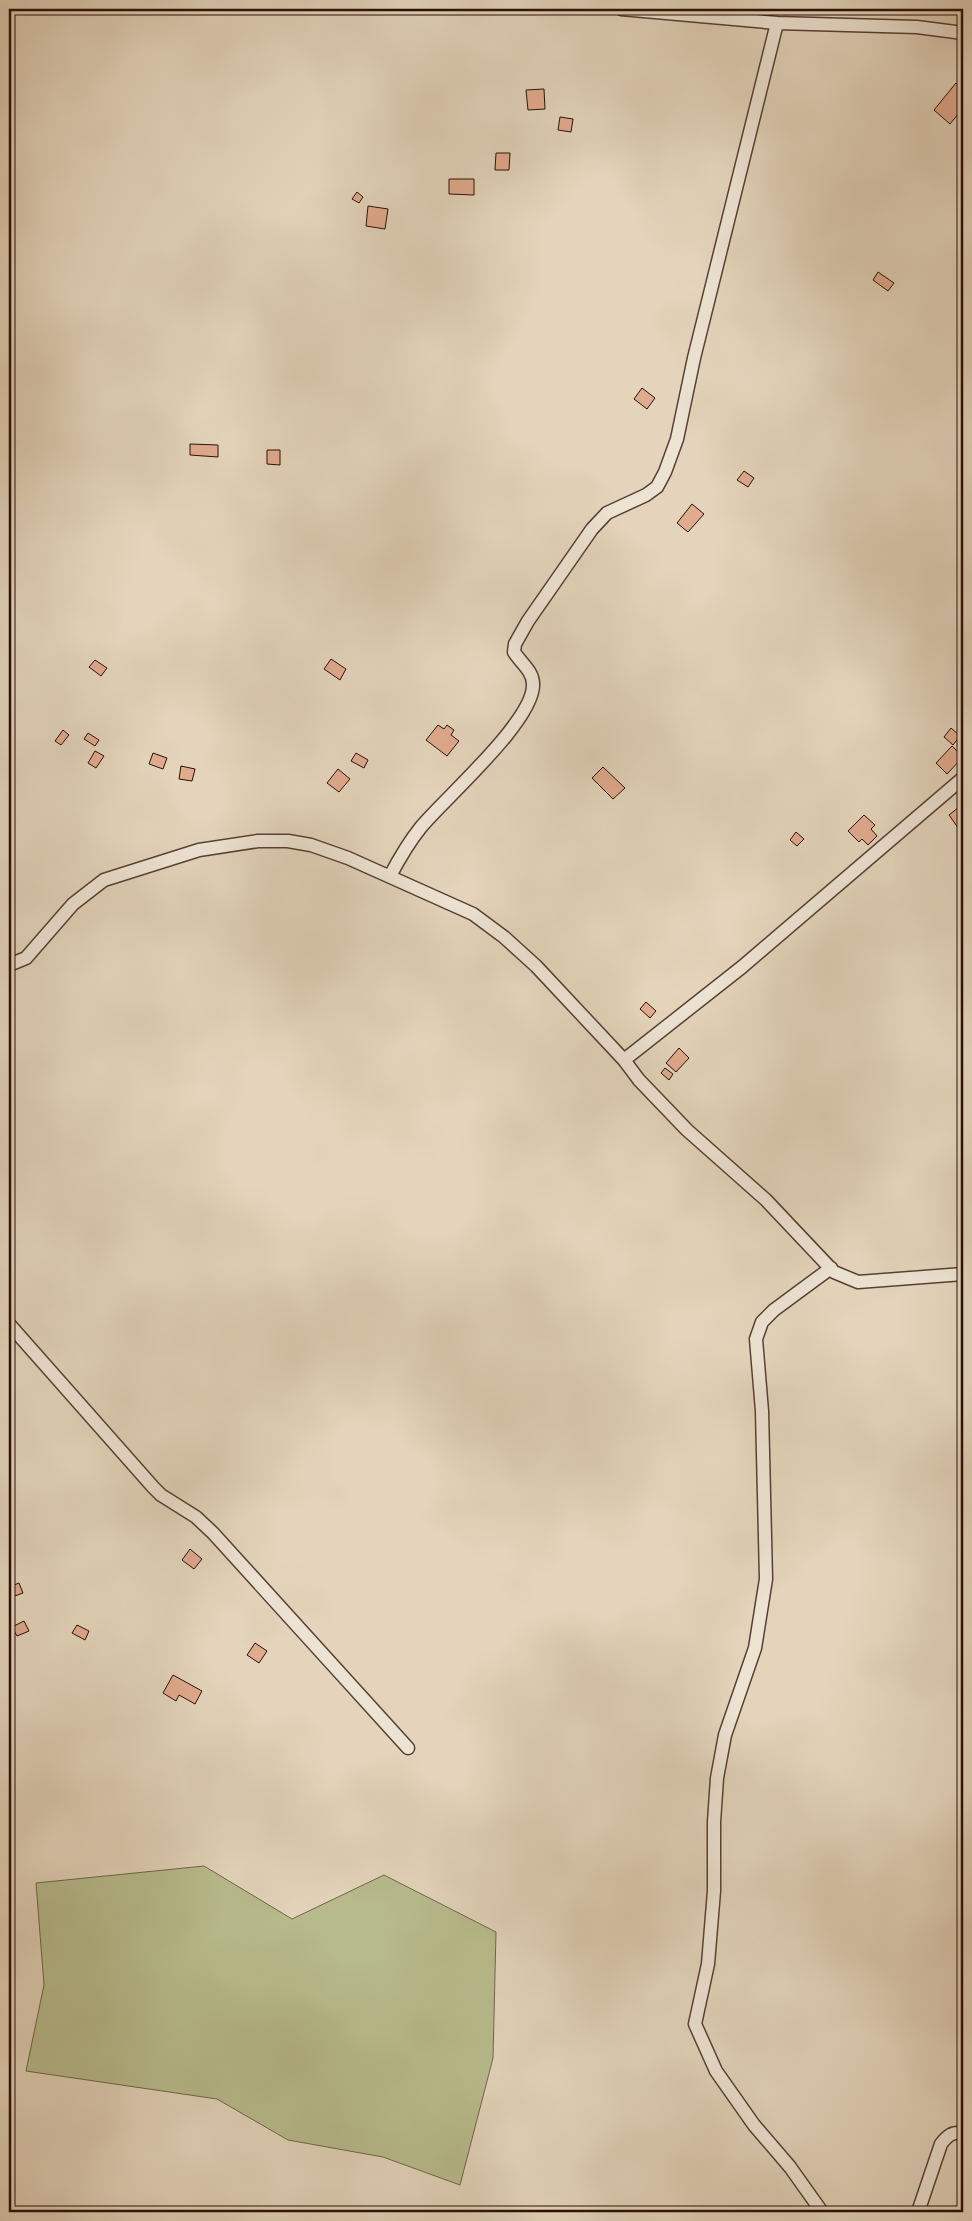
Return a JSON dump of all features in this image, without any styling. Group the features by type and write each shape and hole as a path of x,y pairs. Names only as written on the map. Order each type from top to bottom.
{"street":[{"path":"620,9 777,23 917,27 963,32"},
{"path":"390,876 420,829 512,730 525,710 531,698 534,684 528,668 514,652 515,644 528,621 592,529 607,513 646,495 657,487 665,472 677,439 694,358 777,23"},
{"path":"624,1060 742,967 963,778"},
{"path":"9,965 26,958 73,904 104,880 199,850 258,841 288,841 311,845 390,876 457,906 488,925 536,966 687,1130 766,1200 831,1268 847,1279 858,1282 963,1274"},
{"path":"822,2212 790,2167 754,2125 716,2071 695,2024 708,1964 714,1891 717,1778 725,1735 755,1648 766,1579 762,1411 756,1339 762,1322 768,1316 831,1268"},
{"path":"9,1324 153,1487 196,1517 213,1533 408,1748"},
{"path":"918,2212 941,2144 947,2136 955,2132 963,2133"}],"green space":[{"path":"204,1866 292,1919 384,1875 496,1932 493,2058 460,2185 383,2157 288,2140 217,2099 26,2071 44,1985 36,1883"}],"building":[{"path":"956,83 963,89 963,108 950,124 934,110"},
{"path":"544,89 545,109 528,110 526,90"},
{"path":"560,117 573,119 571,132 558,130"},
{"path":"496,153 510,153 509,170 495,170"},
{"path":"449,179 474,179 474,195 449,194"},
{"path":"357,192 363,197 359,203 352,199"},
{"path":"368,206 388,209 385,229 366,226"},
{"path":"878,272 894,283 888,291 873,280"},
{"path":"642,388 655,398 647,409 634,399"},
{"path":"190,444 218,445 218,457 190,455"},
{"path":"267,450 280,450 280,465 267,464"},
{"path":"744,471 754,478 748,487 737,480"},
{"path":"692,504 704,514 688,532 677,523"},
{"path":"331,659 346,669 340,680 324,669"},
{"path":"95,660 107,668 101,676 89,667"},
{"path":"438,725 444,729 447,725 454,730 451,735 459,741 447,756 426,740"},
{"path":"951,728 960,736 953,745 944,737"},
{"path":"63,730 69,735 61,745 55,741"},
{"path":"88,733 99,740 95,746 84,739"},
{"path":"952,746 963,757 947,774 936,763"},
{"path":"95,751 104,756 96,768 88,763"},
{"path":"153,753 167,758 163,769 149,764"},
{"path":"356,753 368,760 364,768 351,761"},
{"path":"181,766 195,769 192,781 179,779"},
{"path":"603,767 625,788 613,799 592,778"},
{"path":"338,769 350,779 339,792 327,783"},
{"path":"963,804 963,830 961,832 949,815"},
{"path":"864,815 875,825 871,829 877,836 868,845 862,839 859,842 848,831"},
{"path":"796,832 804,839 797,846 790,840"},
{"path":"646,1002 656,1011 650,1018 640,1009"},
{"path":"679,1048 689,1058 676,1072 666,1063"},
{"path":"665,1068 673,1074 669,1080 661,1073"},
{"path":"190,1549 202,1559 194,1569 182,1560"},
{"path":"19,1583 23,1593 12,1597 9,1587"},
{"path":"24,1621 29,1631 17,1636 12,1627"},
{"path":"77,1625 89,1631 85,1640 72,1633"},
{"path":"255,1643 267,1651 259,1663 247,1655"},
{"path":"173,1675 202,1691 195,1704 179,1695 176,1701 163,1693"}]}
